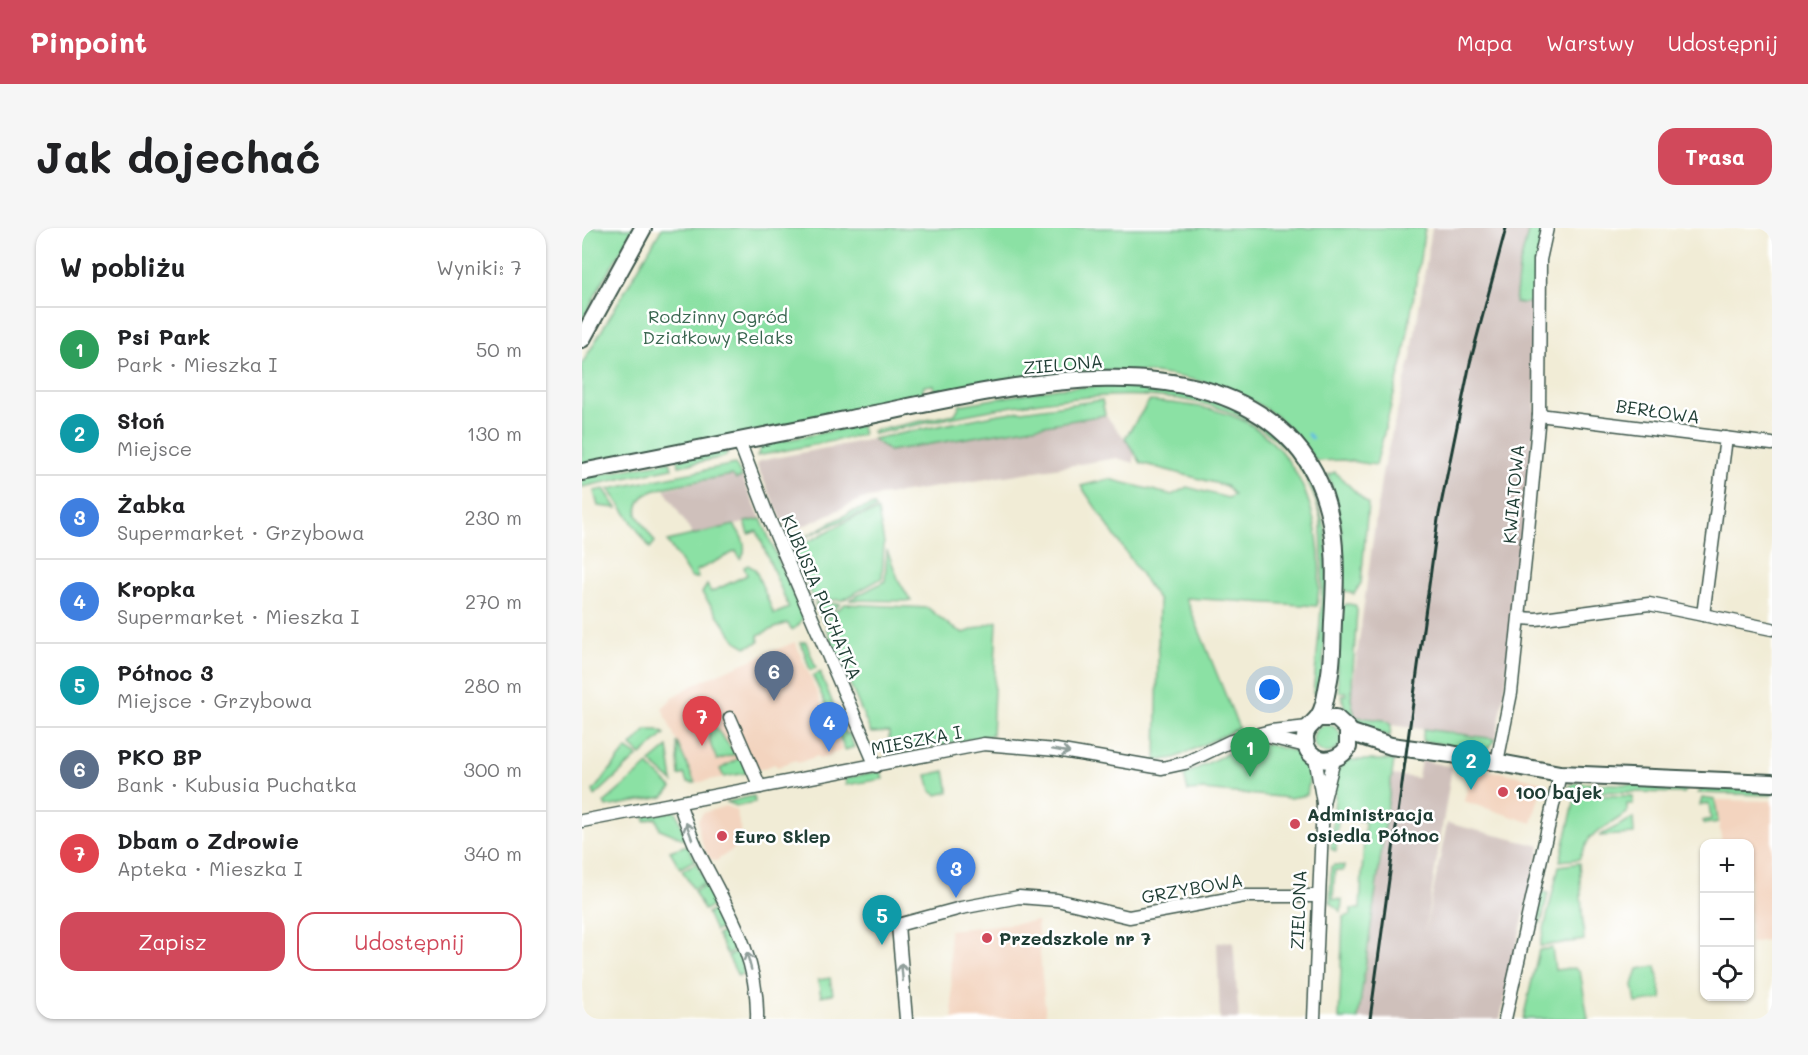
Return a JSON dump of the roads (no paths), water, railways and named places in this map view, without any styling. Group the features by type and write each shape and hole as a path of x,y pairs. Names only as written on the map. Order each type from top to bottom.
{"main road":[{"path":"582,339 643,228"},
{"name":"ZIELONA","path":"582,472 1032,384 1070,380 1122,379 1174,384 1214,392 1236,400 1268,419 1295,445 1314,472 1327,502 1336,557 1330,677 1313,723"},
{"name":"ZIELONA","path":"1330,677 1344,725"},
{"path":"1391,746 1340,755 1310,751 1305,736 1313,723 1327,716 1391,746 1560,774 1772,783"},
{"path":"1340,755 1344,725"}],"street":[{"name":"KWIATOWA","path":"1497,762 1511,693 1520,618 1539,415 1539,278 1547,228"},
{"name":"BERŁOWA","path":"1539,415 1772,444"},
{"path":"1704,615 1726,438"},
{"name":"KUBUSIA PUCHATKA","path":"739,441 767,514 876,766"},
{"path":"1520,618 1536,619 1649,604 1772,629"},
{"path":"730,718 760,787"},
{"name":"MIESZKA I","path":"582,821 984,744 1003,744 1162,768 1185,763 1231,741 1271,730 1313,723"},
{"name":"MIESZKA I","path":"1253,736 1287,739 1310,751"},
{"name":"ZIELONA","path":"1310,751 1323,803"},
{"name":"ZIELONA","path":"1314,1019 1323,803 1340,755"},
{"path":"1505,1019 1560,774"},
{"path":"679,803 693,841 746,947 756,987 757,1019"},
{"name":"GRZYBOWA","path":"906,1019 898,924 1019,897 1057,900 1129,917 1244,896 1318,896"}],"waterway":[{"path":"1308,434 1312,438"}],"railway":[{"path":"1370,1019 1438,519 1470,363 1506,228"}],"place":[{"name":"PKO BP","path":"774,701"},
{"name":"Dbam o Zdrowie","path":"702,746"},
{"name":"Kropka","path":"829,752"},
{"name":"Psi Park","path":"1250,777"},
{"name":"Słoń","path":"1471,790"},
{"name":"100 bajek","path":"1503,792"},
{"name":"Administracja osiedla Północ","path":"1295,824"},
{"name":"Euro Sklep","path":"722,836"},
{"name":"Żabka","path":"956,898"},
{"name":"Przedszkole nr 7","path":"987,938"},
{"name":"Północ 3","path":"882,945"}],"park label":[{"name":"Rodzinny Ogród Działkowy Relaks","path":"718,326"}]}
